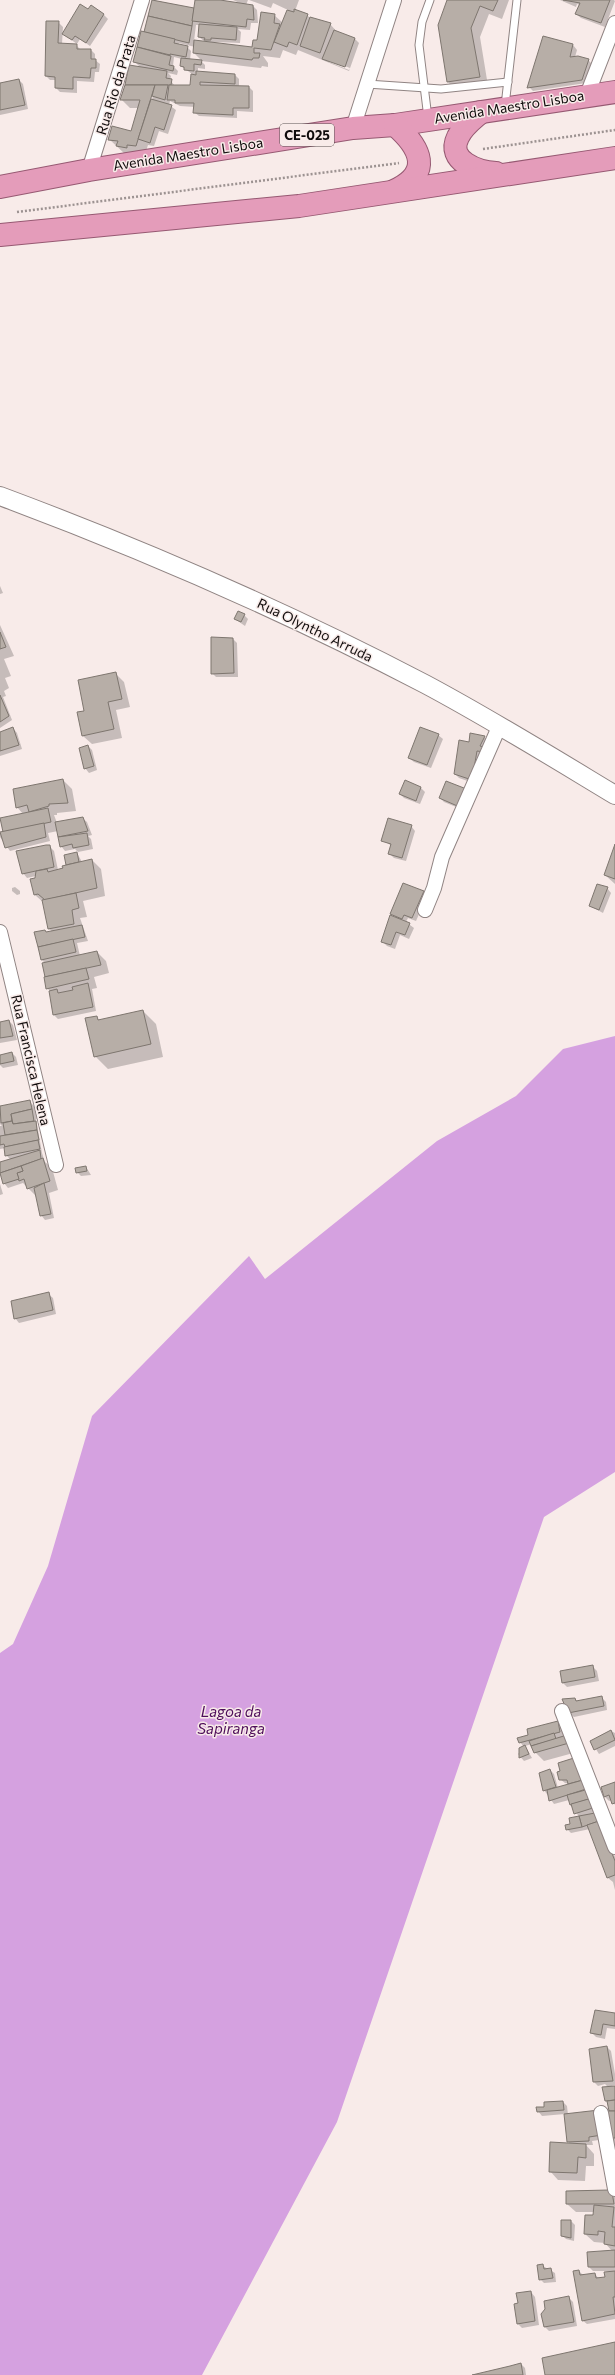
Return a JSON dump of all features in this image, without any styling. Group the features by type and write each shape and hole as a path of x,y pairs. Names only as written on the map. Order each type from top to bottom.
{"highway":[{"name":"Avenida Maestro Lisboa","path":"0,187 89,170 353,128 394,125 615,92"},
{"path":"481,112 467,124 457,138 457,153 467,166 490,172 522,173"},
{"path":"392,193 410,184 414,178 419,160 416,147 410,138 394,125"},
{"path":"0,235 299,206 615,158"}],"street":[{"name":"Rua Rio da Prata","path":"89,170 142,0"},
{"path":"353,128 394,0"},
{"path":"587,95 615,24"},
{"name":"Rua Olyntho Arruda","path":"0,496 109,537 242,595 426,684 615,795"},
{"path":"425,910 434,888 442,857 499,727"},
{"name":"Rua Francisca Helena","path":"0,932 56,1165"},
{"path":"562,1711 615,1847"},
{"path":"601,2113 615,2189"}],"lane":[{"path":"428,120 420,60 420,32 430,0"},
{"path":"505,108 517,0"},
{"path":"367,84 442,89 508,82"}],"path":[{"path":"457,153 615,130"},
{"path":"14,212 419,160"}],"water":[{"name":"Lagoa da Sapiranga","path":"615,1036 615,1472 544,1517 337,2122 202,2375 0,2375 0,1653 13,1644 48,1566 92,1416 249,1256 265,1279 437,1141 516,1096 563,1049"}],"building":[{"path":"152,0 194,8 192,26 148,16"},
{"path":"195,0 220,0 253,5 254,20 247,19 246,27 192,21"},
{"path":"447,0 498,0 493,11 480,6 471,28 480,77 447,82 438,25"},
{"path":"563,0 610,0 601,23 575,14 580,3"},
{"path":"80,4 88,9 91,5 104,14 86,43 75,36 72,40 62,34"},
{"path":"294,9 308,14 297,45 289,42 287,47 274,42 287,10 294,12"},
{"path":"261,12 275,14 274,23 280,24 271,50 254,48 254,53 260,53 259,58 253,58 252,60 193,53 194,40 252,47 253,40 257,40"},
{"path":"148,16 192,26 189,43 144,32"},
{"path":"310,17 331,23 320,53 300,46"},
{"path":"46,21 59,21 58,43 77,44 77,49 91,49 91,59 96,59 96,68 91,68 90,78 73,77 73,89 55,88 55,77 45,76"},
{"path":"199,24 237,27 236,40 211,38 211,40 204,40 205,38 198,37"},
{"path":"334,30 355,38 345,67 322,59"},
{"path":"141,31 175,39 174,43 188,46 186,57 170,55 137,47"},
{"path":"543,36 573,44 570,57 578,56 589,59 582,80 527,88"},
{"path":"137,47 171,56 169,65 174,66 173,71 133,62"},
{"path":"181,58 202,60 201,65 194,64 194,71 184,70 184,67 180,66"},
{"path":"129,65 167,71 166,78 172,79 171,85 125,85"},
{"path":"196,71 235,74 235,84 200,82 200,85 249,86 249,108 233,108 233,115 193,113 194,103 175,103 175,100 167,100 169,85 190,85 191,74 196,75"},
{"path":"19,79 25,105 0,110 0,83"},
{"path":"125,85 155,85 136,146 127,145 127,148 116,146 118,141 108,140 112,126 131,131 140,100 120,100"},
{"path":"155,85 168,85 165,100 152,96"},
{"path":"151,99 172,105 164,130 155,127 150,143 138,139"},
{"path":"238,611 245,614 241,622 234,619"},
{"path":"0,632 6,647 0,649"},
{"path":"211,637 233,638 234,673 211,674"},
{"path":"116,672 122,699 108,702 114,729 82,736 77,712 84,711 78,680"},
{"path":"0,695 9,716 0,722"},
{"path":"13,727 19,745 0,751 0,732"},
{"path":"420,727 439,734 427,765 408,758"},
{"path":"470,733 485,736 480,746 484,747 484,752 477,751 472,780 454,774 459,740 469,742"},
{"path":"88,745 94,766 84,769 79,748"},
{"path":"63,779 68,803 49,804 49,806 29,812 27,805 16,808 13,789"},
{"path":"405,780 421,787 416,801 399,794"},
{"path":"446,781 469,790 462,808 439,798"},
{"path":"48,808 51,822 3,832 0,818"},
{"path":"83,817 88,831 58,837 55,822"},
{"path":"388,818 412,825 402,858 388,854 391,844 381,841"},
{"path":"44,823 46,837 5,848 0,832"},
{"path":"87,833 89,845 73,848 72,844 60,847 58,837"},
{"path":"615,844 615,879 604,875"},
{"path":"50,845 54,867 22,874 16,851"},
{"path":"77,852 79,862 66,865 64,855"},
{"path":"92,859 97,888 45,900 38,894 34,895 30,879 35,878 36,871 47,869 48,872 63,868 62,866"},
{"path":"403,883 424,891 412,918 404,915 402,919 390,914"},
{"path":"597,884 608,887 599,910 589,906"},
{"path":"76,893 79,908 72,910 74,924 48,929 42,900"},
{"path":"390,915 410,923 405,935 396,932 391,945 381,942"},
{"path":"82,925 85,937 38,947 34,932 45,930 46,932"},
{"path":"73,939 76,952 41,960 38,947"},
{"path":"97,951 101,965 45,977 42,963"},
{"path":"86,968 89,979 46,989 44,977"},
{"path":"88,983 93,1007 53,1015 49,991 57,989 58,993 73,990 72,987"},
{"path":"143,1010 151,1044 94,1057 85,1018 97,1016 98,1020"},
{"path":"9,1020 13,1036 0,1038 0,1022"},
{"path":"12,1052 14,1061 0,1064 0,1055"},
{"path":"30,1100 32,1109 11,1114 12,1121 1,1123 0,1106"},
{"path":"32,1109 34,1121 13,1124 11,1114"},
{"path":"12,1121 13,1124 36,1121 37,1130 5,1135 3,1123"},
{"path":"37,1130 39,1140 5,1147 4,1144 0,1145 0,1136"},
{"path":"38,1140 40,1149 5,1156 4,1147"},
{"path":"40,1150 41,1159 0,1173 0,1162"},
{"path":"43,1158 50,1181 27,1189 24,1179 19,1181 17,1173 23,1171 21,1166"},
{"path":"21,1166 23,1171 17,1173 19,1179 3,1184 0,1173"},
{"path":"86,1166 87,1171 76,1173 75,1168"},
{"path":"44,1183 51,1214 40,1216 34,1188"},
{"path":"49,1292 53,1310 14,1319 11,1301"},
{"path":"593,1665 595,1677 562,1683 560,1671"},
{"path":"602,1696 604,1706 568,1713 562,1699 575,1698 576,1701"},
{"path":"558,1721 560,1732 519,1743 517,1738 528,1735 527,1729"},
{"path":"611,1730 615,1740 594,1750 590,1741"},
{"path":"554,1733 556,1739 531,1746 529,1741"},
{"path":"567,1735 569,1743 534,1753 531,1746"},
{"path":"525,1745 529,1754 519,1758 519,1748"},
{"path":"577,1757 583,1780 568,1784 567,1780 559,1780 557,1772 560,1771 558,1763"},
{"path":"550,1769 556,1787 543,1791 539,1773"},
{"path":"583,1780 586,1789 549,1801 547,1790"},
{"path":"615,1782 615,1803 612,1804 609,1795 604,1797 601,1787"},
{"path":"589,1789 592,1798 570,1805 567,1795"},
{"path":"592,1798 596,1807 574,1814 571,1804"},
{"path":"595,1813 599,1821 582,1827 579,1816"},
{"path":"579,1816 582,1827 566,1830 565,1825 570,1824 569,1818"},
{"path":"599,1821 615,1861 615,1875 607,1878 587,1825"},
{"path":"595,2010 615,2013 615,2026 603,2024 601,2035 590,2033"},
{"path":"607,2046 613,2081 593,2082 589,2049"},
{"path":"615,2086 615,2100 605,2101 602,2087"},
{"path":"615,2100 615,2111 609,2111 607,2101"},
{"path":"563,2101 564,2110 537,2112 536,2107 544,2107 544,2102"},
{"path":"599,2110 602,2135 589,2137 589,2141 567,2142 564,2114"},
{"path":"607,2111 615,2111 615,2138 611,2138"},
{"path":"550,2142 586,2144 586,2158 578,2157 577,2173 549,2172"},
{"path":"609,2190 609,2192 612,2192 614,2204 566,2204 566,2191"},
{"path":"594,2205 614,2207 612,2227 615,2227 615,2246 604,2244 605,2232 598,2231 598,2235 584,2234 585,2215 593,2215"},
{"path":"561,2220 571,2220 571,2238 561,2236"},
{"path":"615,2250 615,2267 588,2267 587,2252"},
{"path":"543,2264 544,2269 551,2268 553,2278 539,2280 537,2265"},
{"path":"579,2270 580,2275 595,2273 596,2278 605,2277 604,2272 615,2271 615,2297 613,2297 615,2314 582,2321 573,2271"},
{"path":"531,2291 535,2321 517,2324 514,2304 518,2303 516,2293"},
{"path":"569,2296 574,2322 544,2327 541,2314 545,2309 544,2301"},
{"path":"615,2342 615,2375 545,2375 542,2358"},
{"path":"521,2363 523,2375 472,2375 510,2366"}]}
